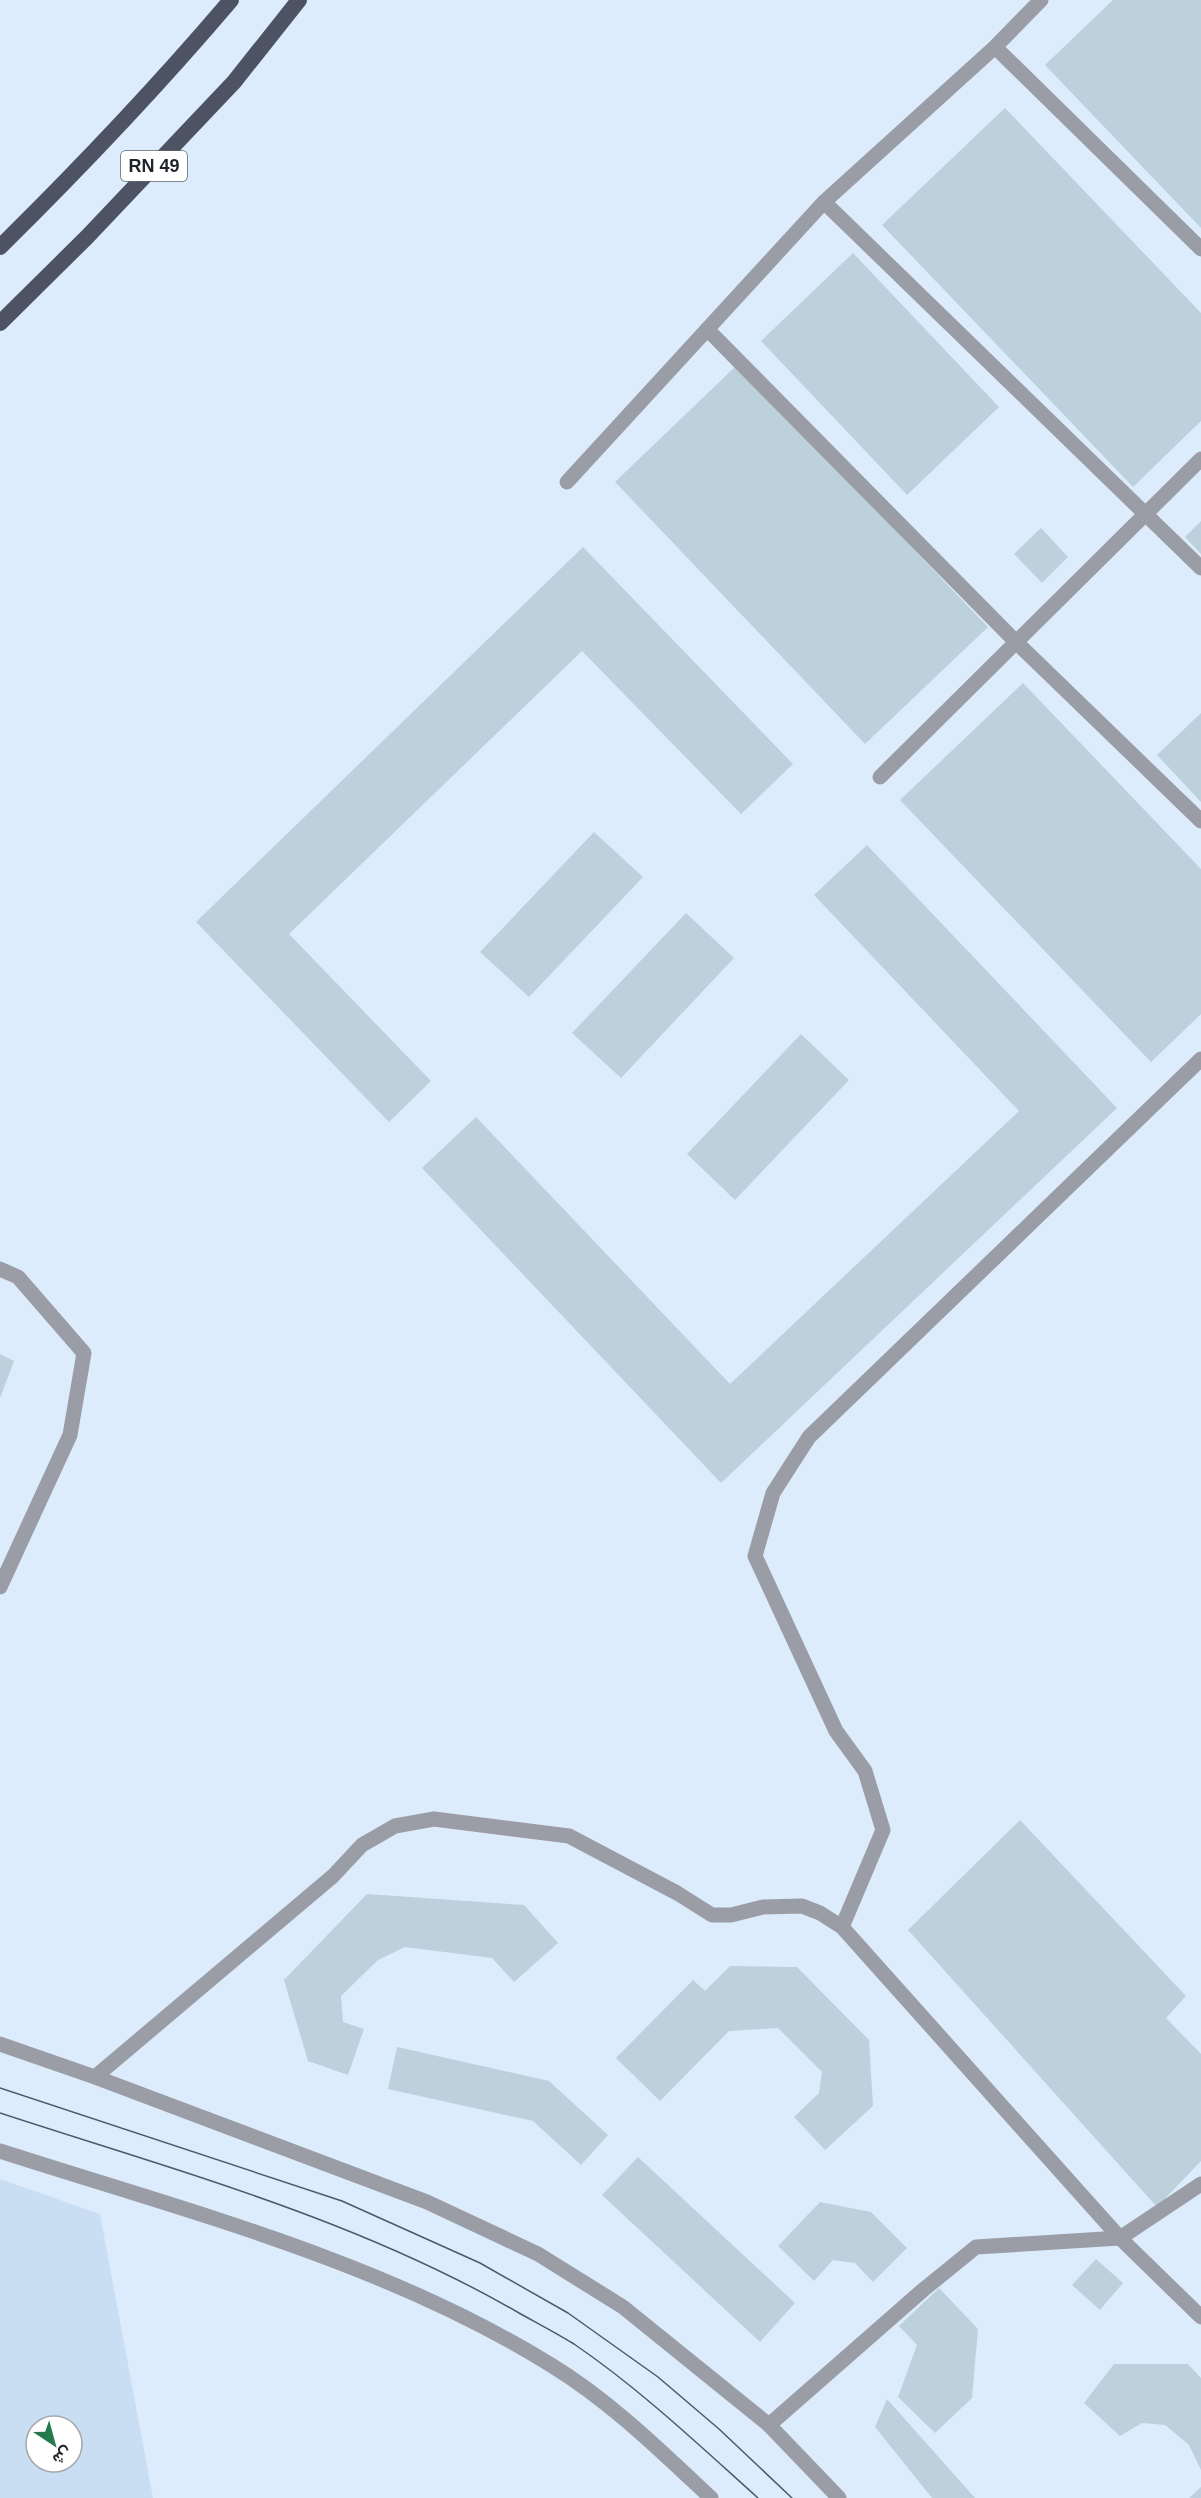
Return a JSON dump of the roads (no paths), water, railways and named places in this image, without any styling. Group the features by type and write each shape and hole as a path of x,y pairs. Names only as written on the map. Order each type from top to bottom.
{"highway":[{"name":"RN 49","path":"0,247 62,186 195,43 231,0"},
{"name":"RN 49","path":"0,323 87,237 234,82 299,0"}],"street":[{"path":"567,482 824,202 995,47 1041,0"},
{"path":"995,47 1201,249"},
{"path":"824,202 1201,568"},
{"path":"707,329 1016,642 1201,821"},
{"path":"880,777 1201,459"},
{"path":"842,1927 883,1830 866,1772 836,1731 755,1556 773,1493 809,1437 1201,1059"},
{"path":"0,1269 18,1277 84,1353 70,1436 0,1587"},
{"path":"95,2077 333,1876 363,1845 395,1826 434,1819 569,1836 677,1893 712,1915 731,1915 763,1907 802,1906 820,1913 842,1927 1120,2238 1201,2317"},
{"path":"0,2044 95,2077 426,2202 538,2254 623,2307 770,2425 839,2498"},
{"path":"0,2151 298,2247 459,2313 553,2366 640,2432 711,2498"},
{"path":"770,2425 923,2290 976,2247 1120,2238 1201,2184"}],"tram line":[{"path":"0,2088 342,2201 480,2263 568,2313 658,2377 719,2429 792,2498"},
{"path":"0,2113 265,2200 394,2250 457,2280 574,2344 598,2361 669,2418 758,2498"}]}
